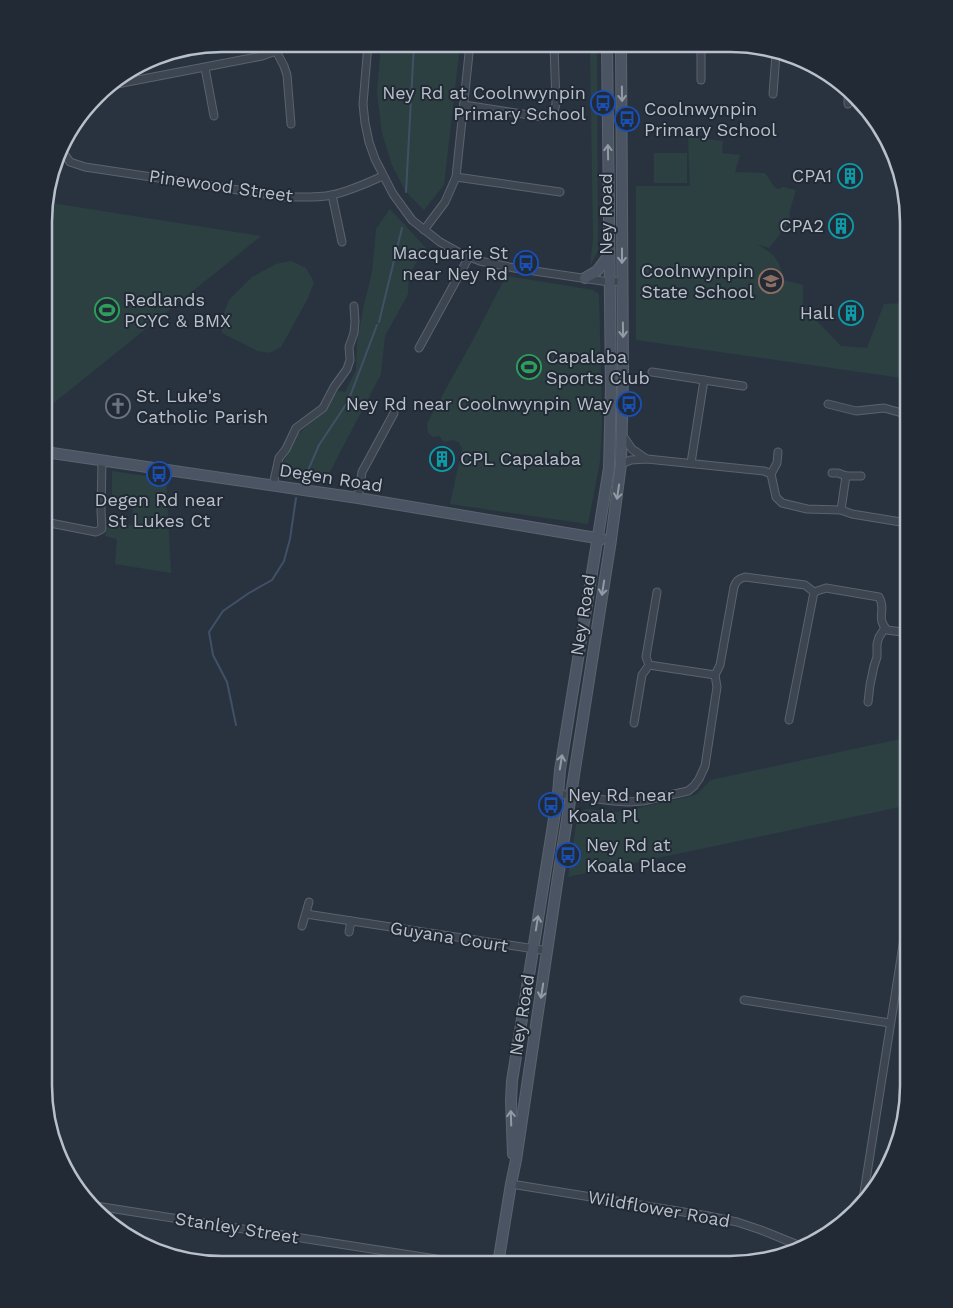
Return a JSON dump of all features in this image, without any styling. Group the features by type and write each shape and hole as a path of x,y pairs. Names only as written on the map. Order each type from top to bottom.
{"main road":[{"name":"Ney Road","path":"511,1184 513,1156 512,1081 609,468 611,388 607,52"},
{"name":"Ney Road","path":"499,1256 516,1160 622,464 621,52"},
{"path":"585,278 597,271 609,254"},
{"name":"Degen Road","path":"52,453 358,498 611,540"}],"street":[{"path":"127,82 205,68 276,52 284,66 286,75 291,124"},
{"path":"367,52 363,104 369,142 374,159 383,176 393,194 412,220 440,242 469,257 494,264 609,282 622,281"},
{"path":"424,230 445,202 456,177 469,52"},
{"path":"464,105 543,117 553,114 556,104 554,52"},
{"path":"701,52 701,80"},
{"path":"773,94 776,58"},
{"path":"205,68 214,116"},
{"name":"Pinewood Street","path":"66,156 70,162 85,167 285,197 332,195 383,176"},
{"path":"456,177 560,192"},
{"path":"332,195 342,242"},
{"path":"419,348 469,257"},
{"path":"273,485 279,458 286,450 296,428 322,408 347,369 350,360 349,347 356,322 354,306"},
{"path":"652,372 743,386"},
{"path":"691,463 704,380"},
{"path":"828,404 856,411 884,408 901,412"},
{"path":"358,498 362,472 394,413"},
{"path":"623,436 632,449 647,459"},
{"path":"778,452 777,463 771,474 776,497 782,503 807,509 841,510 852,514 901,522"},
{"path":"622,464 631,460 647,459 764,471 771,474"},
{"path":"52,523 96,532 102,529 102,460"},
{"path":"832,473 846,476 861,476"},
{"path":"841,510 846,476"},
{"path":"558,794 613,802 628,802 643,801 688,791 703,773 705,766 717,687 714,675 720,665 736,582 739,578 745,577 805,584 814,592"},
{"path":"814,592 826,588 879,597 883,602 882,625 887,630 901,632"},
{"path":"649,666 646,657 657,592"},
{"path":"789,720 814,592"},
{"path":"868,702 877,657 877,644 885,628"},
{"path":"649,666 714,675"},
{"path":"634,723 642,675 649,666"},
{"path":"302,926 309,902"},
{"name":"Guyana Court","path":"306,914 548,951"},
{"path":"349,932 351,921"},
{"path":"864,1190 900,965"},
{"path":"744,1000 890,1023"},
{"name":"Wildflower Road","path":"511,1184 737,1222 795,1243"},
{"name":"Stanley Street","path":"103,1207 417,1256"}],"green space":[{"path":"380,52 459,52 444,185 424,210 406,192 392,165 382,133 377,93"},
{"path":"590,52 597,52 598,251 590,266 593,239"},
{"path":"688,137 723,141 722,153 740,155 735,172 765,173 775,188 783,187 796,190 790,210 789,222 769,248 756,244 772,254 778,262 784,280 803,285 803,305 841,346 867,348 884,304 901,303 901,378 636,340 636,186 690,186"},
{"path":"654,153 687,153 687,183 654,183"},
{"name":"Redlands PCYC & BMX","path":"54,203 261,236 52,404 52,222"},
{"path":"390,209 426,248 409,274 408,294 385,336 381,374 323,485 280,478 284,461 297,435 326,409 337,391 345,392 356,370 357,344 372,273 376,229"},
{"path":"291,261 306,268 314,282 308,298 281,347 270,353 258,351 222,333 222,318 229,300 252,277 276,264"},
{"path":"506,276 593,290 599,294 602,423 600,461 588,524 450,504 462,449 459,442 452,440 444,442 439,436 433,437 428,433 427,423"},
{"path":"112,471 166,479 171,573 115,564 117,539 105,536 109,523 132,525 133,501 112,498"},
{"path":"900,739 900,807 568,877 577,819 580,812 587,809 617,812 696,795 711,780"}],"waterway":[{"path":"406,192 414,52"},
{"path":"379,322 402,228"},
{"path":"349,399 377,325"},
{"path":"303,482 319,445 347,403"},
{"path":"236,725 227,682 213,655 209,632 223,611 272,580 284,561 290,539 296,498"}],"place":[{"name":"Ney Rd at Coolnwynpin Primary School","path":"603,103"},
{"name":"Coolnwynpin Primary School","path":"627,119"},
{"name":"CPA1","path":"850,176"},
{"name":"CPA2","path":"841,226"},
{"name":"Macquarie St near Ney Rd","path":"526,263"},
{"name":"Coolnwynpin State School","path":"771,281"},
{"name":"Redlands PCYC & BMX","path":"107,310"},
{"name":"Hall","path":"851,313"},
{"name":"Capalaba Sports Club","path":"529,367"},
{"name":"Ney Rd near Coolnwynpin Way","path":"629,404"},
{"name":"St. Luke's Catholic Parish","path":"118,406"},
{"name":"CPL Capalaba","path":"442,459"},
{"name":"Degen Rd near St Lukes Ct","path":"159,474"},
{"name":"Ney Rd near Koala Pl","path":"551,805"},
{"name":"Ney Rd at Koala Place","path":"568,855"}]}
